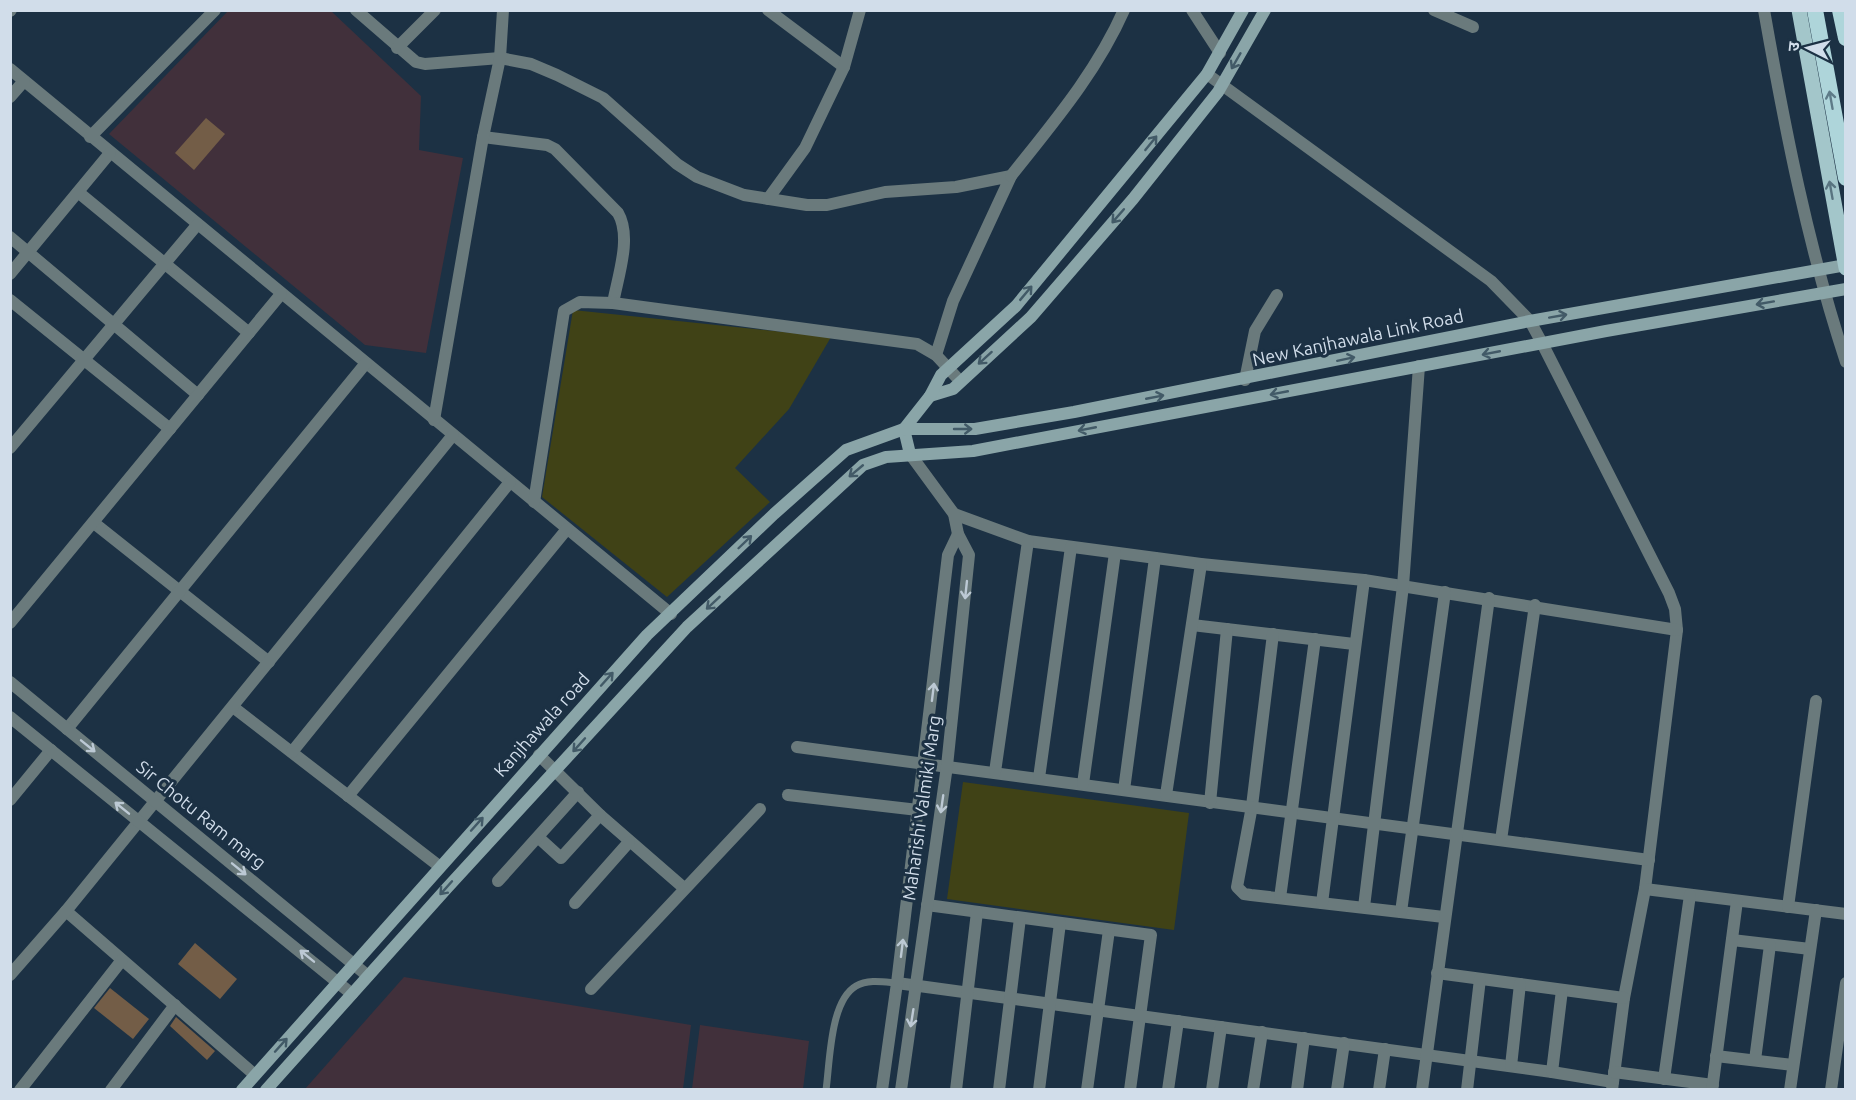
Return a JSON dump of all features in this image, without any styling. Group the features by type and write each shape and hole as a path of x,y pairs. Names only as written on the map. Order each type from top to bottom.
{"highway":[{"path":"1815,10 1845,178"},
{"path":"1840,10 1845,38"}],"main road":[{"path":"266,1089 687,627 858,468 874,459 910,454 904,429 930,396 941,375 1016,306 1207,74 1242,10"},
{"path":"930,396 953,389 1030,317 1133,199 1221,87 1265,10"},
{"path":"1799,10 1845,266"},
{"name":"New Kanjhawala Link Road","path":"904,429 975,429 1245,380 1530,321 1845,266"},
{"name":"New Kanjhawala Link Road","path":"910,454 973,451 1542,343 1845,289"},
{"name":"Kanjhawala road","path":"242,1089 647,635 774,514 846,450 904,429"}],"street":[{"path":"90,137 216,10"},
{"path":"397,48 435,10"},
{"path":"434,420 483,137 500,58 503,10"},
{"path":"768,10 844,67"},
{"path":"768,199 805,148 844,67 860,10"},
{"path":"936,355 953,301 1011,176 1073,98 1108,45 1124,10"},
{"path":"1192,10 1220,53"},
{"path":"1434,10 1473,27"},
{"path":"1764,10 1785,130 1817,270 1845,362"},
{"path":"363,13 397,48 416,62 425,64 500,58 531,64 603,98 676,164 697,177 744,195 827,205 885,192 956,187 1011,176"},
{"path":"10,69 671,614"},
{"path":"1207,74 1221,87 1491,281 1530,321 1669,593 1675,609 1677,630 1645,889 1624,998 1613,1081"},
{"path":"10,97 24,81"},
{"path":"483,137 547,145 555,149 618,213 624,222 624,236 613,303"},
{"path":"10,274 110,153"},
{"path":"78,192 249,333"},
{"path":"10,448 197,225"},
{"path":"10,237 198,395"},
{"path":"10,623 281,294"},
{"path":"1245,380 1255,331 1278,294"},
{"path":"10,300 170,429"},
{"path":"534,502 564,311 580,302 613,303 917,344 936,355 960,381"},
{"path":"67,729 366,363"},
{"path":"1364,907 1403,586 1419,366"},
{"path":"10,975 66,911 453,435"},
{"name":"Maharishi Valmiki Marg","path":"901,1089 918,986 927,905 948,766 969,555 958,534 954,514 910,454"},
{"path":"292,752 510,482"},
{"path":"954,514 1028,541 1201,564 1364,580 1535,605 1677,630"},
{"path":"94,523 269,662"},
{"path":"348,796 567,529"},
{"name":"Maharishi Valmiki Marg","path":"882,1089 914,850 948,555 958,534"},
{"path":"995,772 1028,541"},
{"path":"1039,778 1071,547"},
{"path":"1083,784 1115,553"},
{"path":"1124,790 1155,558"},
{"path":"1166,795 1201,564"},
{"path":"1323,903 1354,644 1364,580"},
{"path":"1401,912 1445,592"},
{"path":"1422,1089 1489,598"},
{"path":"1501,840 1535,605"},
{"path":"1192,625 1354,644"},
{"path":"1210,802 1227,629"},
{"path":"1273,634 1251,806 1237,887 1244,894 1444,917"},
{"path":"1280,898 1315,639"},
{"name":"Sir Chotu Ram marg","path":"10,682 368,976"},
{"path":"1788,907 1816,701"},
{"path":"233,707 439,866"},
{"path":"10,717 352,994"},
{"path":"797,747 1210,802 1333,816 1649,860"},
{"path":"10,800 51,750"},
{"path":"539,755 629,842 684,888"},
{"path":"498,881 578,792"},
{"path":"788,795 918,810"},
{"path":"591,989 760,809"},
{"path":"539,838 561,858 600,815"},
{"path":"575,903 629,842"},
{"path":"914,850 935,853"},
{"path":"1645,889 1845,914"},
{"path":"1664,1078 1690,895"},
{"path":"897,983 1613,1081 1664,1078 1712,1087 1737,901"},
{"path":"927,905 1151,935 1130,1089"},
{"path":"1790,1089 1816,910"},
{"path":"66,911 255,1075"},
{"path":"956,1089 977,912"},
{"path":"999,1089 1020,918"},
{"path":"1039,1089 1060,923"},
{"path":"1087,1089 1109,930"},
{"path":"1732,940 1810,949"},
{"path":"1755,1060 1770,945"},
{"path":"20,1089 122,960"},
{"path":"1437,973 1624,998"},
{"path":"1467,1089 1480,979"},
{"path":"1831,1089 1845,983"},
{"path":"1511,1066 1520,984"},
{"path":"1552,1072 1562,990"},
{"path":"111,1089 175,1005"},
{"path":"1168,1089 1178,1021"},
{"path":"1212,1089 1221,1027"},
{"path":"1253,1089 1262,1032"},
{"path":"1297,1089 1304,1038"},
{"path":"1337,1089 1344,1043"},
{"path":"1379,1089 1385,1049"},
{"path":"1716,1056 1793,1065"}],"lane":[{"path":"826,1089 839,1005 847,993 858,985 872,982 897,983"}],"shaded area":[{"path":"228,11 331,11 421,96 419,150 463,158 426,353 365,345 109,134"},
{"path":"573,310 831,337 789,409 735,468 770,502 667,597 542,497"},
{"path":"963,782 1189,813 1174,930 947,899"},
{"path":"404,977 691,1025 683,1089 305,1089"},
{"path":"700,1025 809,1041 803,1089 692,1089"}],"building":[{"path":"206,118 225,134 194,170 175,153"},
{"path":"195,943 237,979 220,999 178,964"},
{"path":"110,988 149,1019 133,1039 94,1008"},
{"path":"176,1017 215,1051 207,1060 170,1026"}]}
